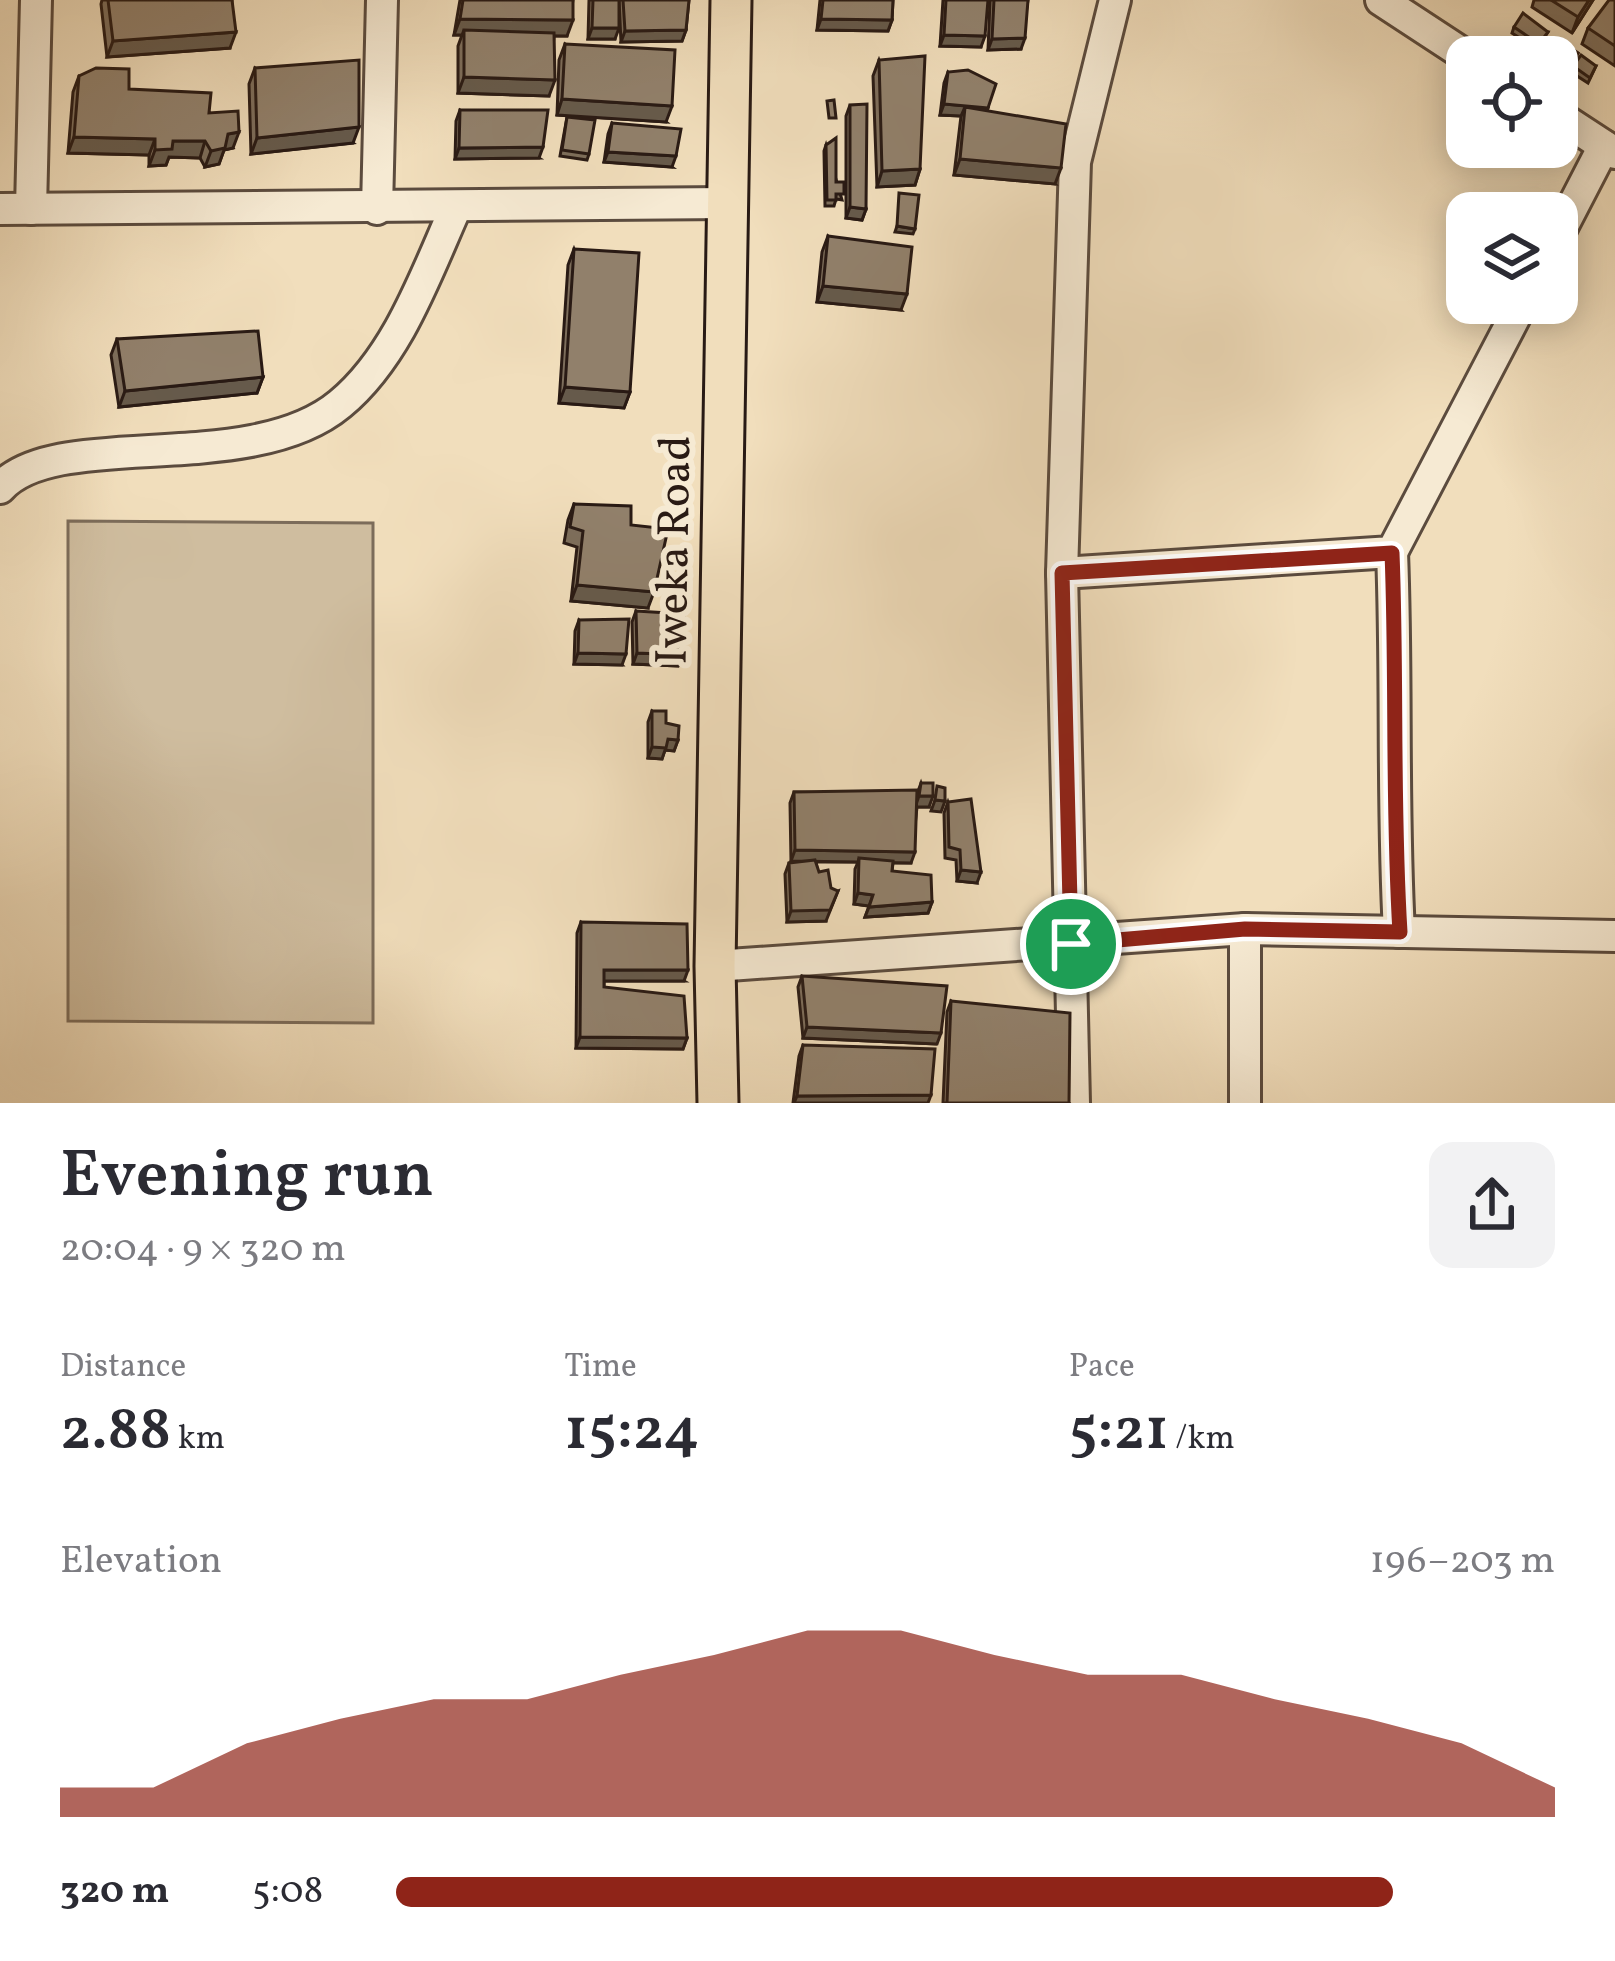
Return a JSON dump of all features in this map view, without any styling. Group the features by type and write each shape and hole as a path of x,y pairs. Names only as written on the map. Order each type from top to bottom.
{"main road":[{"name":"Iweka Road","path":"718,1103 715,966 731,0"}],"street":[{"path":"36,0 16,209 729,203"},
{"path":"377,208 382,0"},
{"path":"1074,1103 1062,573 1076,162 1115,0"},
{"path":"1381,0 1446,43"},
{"path":"1578,128 1610,149 1578,202"},
{"path":"0,488 14,472 40,460 184,452 292,434 320,418 344,402 405,321 456,207"},
{"path":"1400,932 1392,805 1397,677 1392,553 1511,324"},
{"path":"1062,573 1392,553"},
{"path":"715,966 1245,929 1615,936"},
{"path":"1245,929 1245,1103"}],"shaded area":[{"path":"68,521 373,523 373,1023 68,1021"}],"building":[{"path":"108,0 232,0 236,32 113,41"},
{"path":"463,0 573,0 573,20 460,19"},
{"path":"593,0 619,0 619,28 592,28"},
{"path":"623,0 689,0 686,30 625,31"},
{"path":"823,0 893,0 892,20 821,19"},
{"path":"946,0 988,0 985,36 944,35"},
{"path":"994,0 1028,0 1025,38 992,39"},
{"path":"1551,0 1589,0 1578,17"},
{"path":"1609,0 1615,0 1615,46 1588,28"},
{"path":"1523,13 1548,32 1527,36 1514,27"},
{"path":"464,30 554,33 555,80 464,77"},
{"path":"565,44 675,50 672,106 562,99"},
{"path":"1581,55 1596,66 1590,78 1578,70"},
{"path":"925,56 920,169 882,171 879,60"},
{"path":"359,60 359,127 257,138 255,68"},
{"path":"96,68 129,69 129,89 211,93 209,113 238,111 239,132 228,134 225,148 211,151 205,141 173,141 172,149 155,150 155,139 74,137 79,76"},
{"path":"968,70 996,84 988,108 944,104 948,72"},
{"path":"834,100 836,118 829,118 827,101"},
{"path":"867,104 866,209 850,207 850,105"},
{"path":"965,107 1066,124 1061,168 960,159"},
{"path":"460,110 548,110 543,147 459,148"},
{"path":"567,117 595,120 589,154 562,150"},
{"path":"612,123 681,129 676,156 608,152"},
{"path":"836,138 836,182 844,182 844,194 827,200 826,145"},
{"path":"899,193 919,195 915,229 897,226"},
{"path":"828,236 912,247 907,294 823,286"},
{"path":"574,249 639,253 630,392 565,387"},
{"path":"258,331 263,377 125,391 117,339"},
{"path":"574,504 631,506 631,525 668,529 654,592 577,585 583,531 570,527"},
{"path":"636,611 684,614 682,655 637,653"},
{"path":"629,619 626,654 578,653 579,620"},
{"path":"652,711 666,711 666,723 679,726 678,740 668,739 666,748 652,747"},
{"path":"921,783 933,783 933,796 919,796"},
{"path":"937,786 945,788 945,801 935,800"},
{"path":"917,790 915,852 795,850 794,792"},
{"path":"971,799 981,872 961,870 960,850 949,847 948,802"},
{"path":"859,858 893,861 892,871 931,875 932,902 869,907 873,895 858,893"},
{"path":"815,860 819,872 828,870 831,888 838,891 830,910 791,911 789,863"},
{"path":"581,922 687,924 688,970 604,970 604,987 684,996 687,1038 580,1037"},
{"path":"802,976 947,986 941,1033 807,1027"},
{"path":"951,1001 1070,1013 1069,1103 947,1103"},
{"path":"803,1045 935,1049 931,1095 797,1096"}],"route":[{"path":"1392,553 1397,677 1392,805 1400,932 1245,929 1071,944 1062,573 1392,553"}]}
